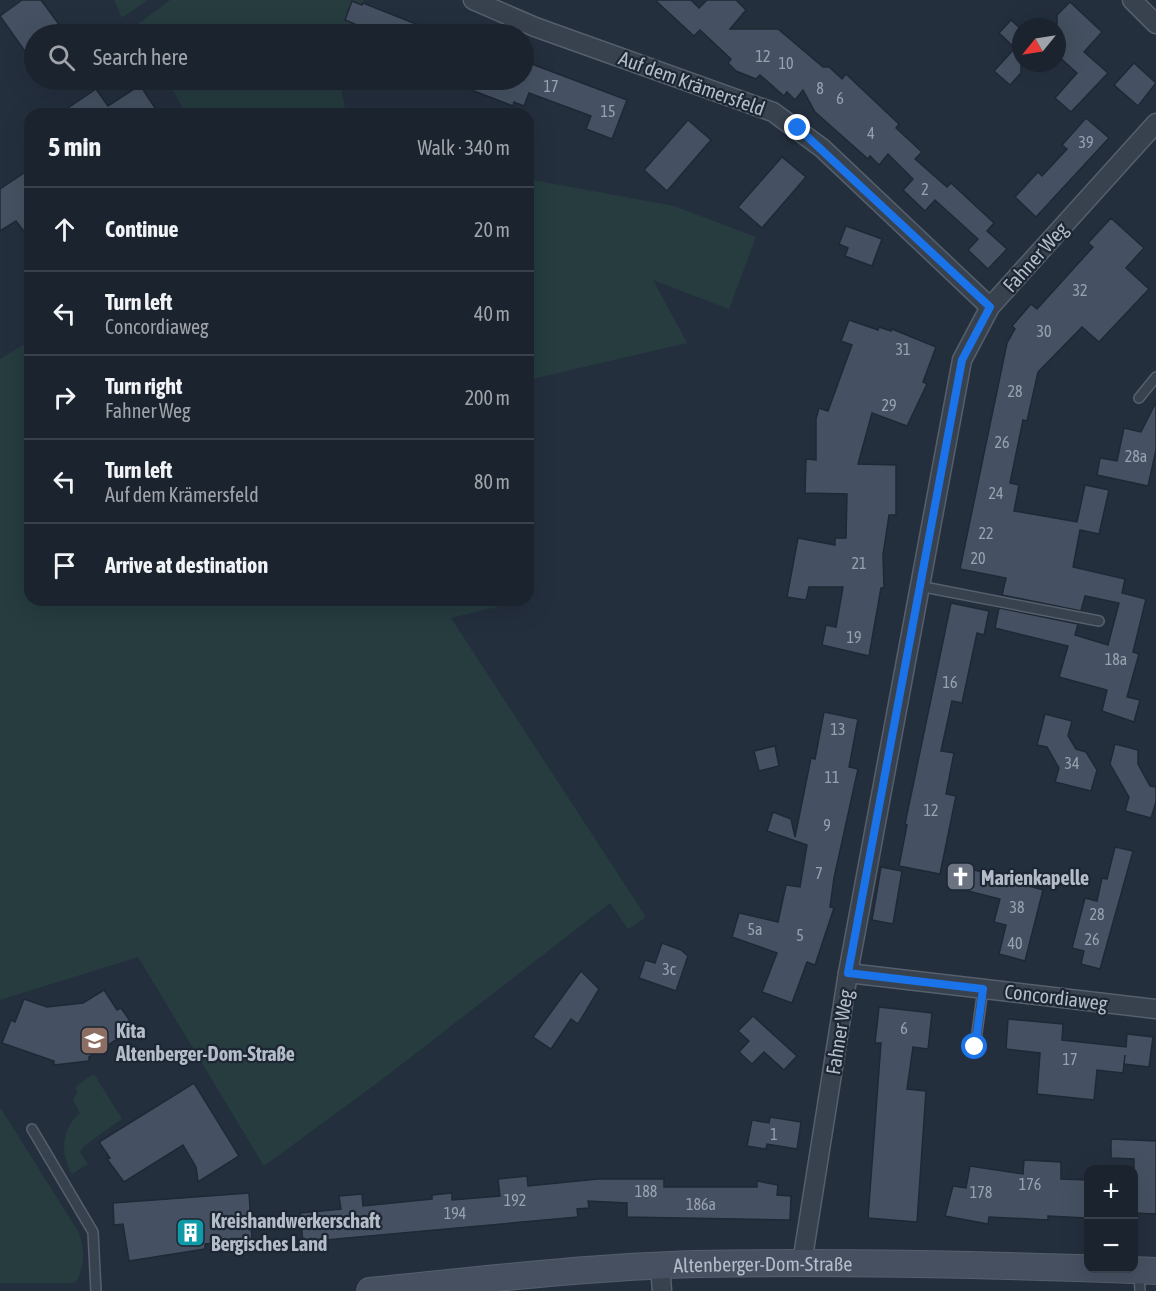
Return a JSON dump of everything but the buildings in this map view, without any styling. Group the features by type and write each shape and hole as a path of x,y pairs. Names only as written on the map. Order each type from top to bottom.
{"main road":[{"name":"Altenberger-Dom-Straße","path":"370,1291 661,1279 802,1263 1145,1277"}],"street":[{"name":"Auf dem Krämersfeld","path":"473,0 528,24"},
{"path":"1132,0 1156,24"},
{"name":"Auf dem Krämersfeld","path":"534,27 773,112 798,128 822,148 990,307"},
{"name":"Fahner Weg","path":"802,1263 848,973 962,360 990,307 1156,123"},
{"name":"Concordiaweg","path":"848,973 1156,1009"}],"lane":[{"path":"1139,398 1156,377"},
{"path":"920,586 1099,621"},
{"path":"975,1047 983,989"},
{"path":"32,1129 93,1233 96,1291"}],"green space":[{"path":"114,0 147,0 122,18"},
{"path":"170,0 364,0 355,24 138,24"},
{"path":"173,90 342,90 345,108 183,108"},
{"path":"534,180 674,206 756,237 729,309 653,280 687,343 534,379"},
{"path":"24,345 24,606 501,606 451,618 646,917 628,929 610,903 380,1081 264,1166 138,957 0,1000 0,359"},
{"path":"94,1074 122,1119 84,1146 80,1152 88,1164 72,1174 64,1150 64,1142 69,1127 80,1113 73,1100 77,1093 76,1086"},
{"path":"0,1107 79,1233 83,1258 81,1271 75,1283 0,1283"}],"place":[{"name":"Marienkapelle","path":"960,877"},
{"name":"Kita Altenberger-Dom-Straße","path":"95,1041"},
{"name":"Kreishandwerkerschaft Bergisches Land","path":"190,1232"}],"route":[{"path":"798,128 990,307 962,360 848,973 983,989 975,1047"}]}
